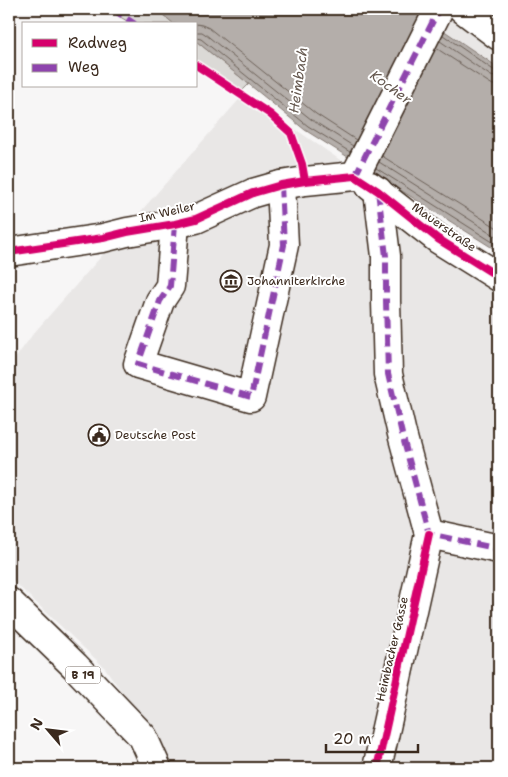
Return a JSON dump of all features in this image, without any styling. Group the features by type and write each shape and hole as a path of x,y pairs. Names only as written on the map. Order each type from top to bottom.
{"street":[{"path":"378,191 357,172 439,9"},
{"path":"464,9 499,36"},
{"name":"Im Weiler","path":"9,252 103,238 175,224 196,219 253,193 281,185 357,172"},
{"path":"175,224 170,286 160,301 138,364 251,397 284,245 281,185"},
{"name":"Mauerstraße","path":"378,191 438,239 499,277"},
{"name":"Heimbacher Gasse","path":"377,768 429,534 388,374 386,256 378,191"},
{"path":"429,534 499,549"},
{"name":"B 19","path":"9,602 75,666 142,737 156,768"}],"shaded area":[{"path":"107,9 156,9 172,22 129,22"},
{"path":"412,9 499,9 499,68"},
{"path":"198,43 249,84 243,90 198,63"},
{"path":"244,94 499,269 499,768 175,768 105,668 9,577 9,367 33,334"}],"water":[{"path":"156,9 412,9 499,68 499,252 305,130 198,43 198,22 172,22"}],"marked path":[{"path":"112,9 132,22"},
{"path":"355,176 439,9"},
{"path":"175,224 170,286 160,301 138,364 251,397 284,245 281,185"},
{"path":"378,191 386,256 388,374 429,534 499,549"}],"cycle path":[{"path":"198,66 270,114 291,133 302,164 305,181"},
{"path":"9,252 103,238 175,224 196,219 253,193 281,185 355,176 378,191 438,239 499,277"},
{"path":"377,768 429,534"}],"place":[{"name":"Johanniterkirche","path":"231,281"},
{"name":"Deutsche Post","path":"99,435"}],"water label":[{"name":"Heimbach","path":"298,80"},
{"name":"Kocher","path":"391,87"}]}
